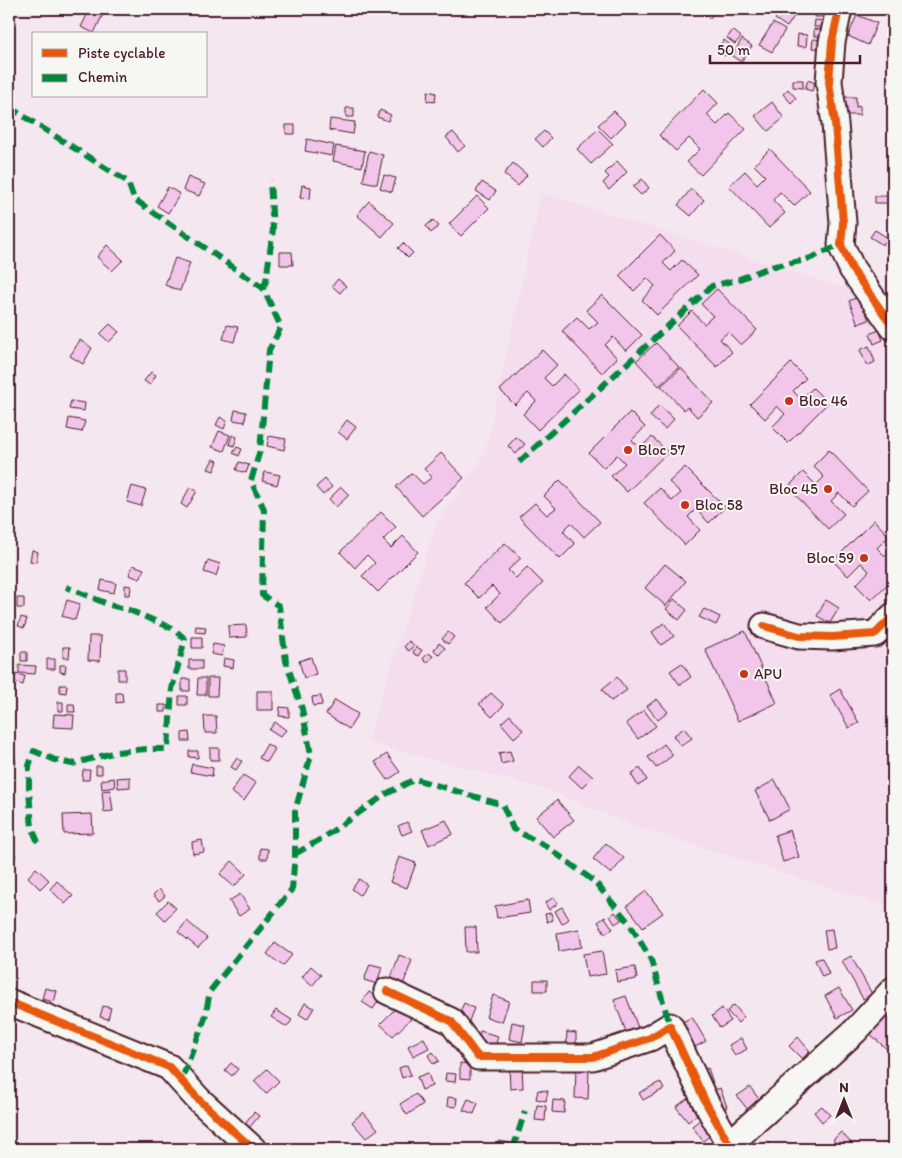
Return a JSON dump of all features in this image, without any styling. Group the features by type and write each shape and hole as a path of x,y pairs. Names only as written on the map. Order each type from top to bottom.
{"street":[{"path":"839,9 832,42 829,82 835,124 843,223 841,245 852,269 893,327"},
{"path":"764,626 799,636 832,637 875,634 893,616"},
{"path":"387,991 451,1021 478,1057 593,1057 650,1038 670,1026 726,1147 855,1031 893,990"},
{"path":"9,1002 169,1067 198,1099 253,1149"}],"shaded area":[{"path":"541,193 893,303 893,908 634,826 545,789 367,742 436,524 485,453"}],"building":[{"path":"90,9 104,12 94,32 81,27"},
{"path":"703,9 717,10 709,19 701,11"},
{"path":"782,9 799,9 787,27 775,19"},
{"path":"815,9 827,9 827,17 815,17"},
{"path":"857,15 877,23 868,45 848,36"},
{"path":"815,20 826,21 826,27 814,27"},
{"path":"773,23 785,30 772,52 759,45"},
{"path":"814,29 826,30 826,37 814,36"},
{"path":"733,30 741,37 735,44 727,38"},
{"path":"798,34 807,35 806,47 797,46"},
{"path":"742,39 752,46 741,62 732,56"},
{"path":"813,39 825,40 825,49 812,48"},
{"path":"724,40 733,47 725,56 716,50"},
{"path":"793,80 803,80 803,88 793,87"},
{"path":"808,80 815,83 812,91 805,89"},
{"path":"704,89 718,103 707,115 717,125 729,113 746,129 701,175 687,162 700,149 689,138 676,151 659,135"},
{"path":"788,89 796,98 791,103 783,94"},
{"path":"428,91 436,93 435,102 427,101"},
{"path":"841,97 856,97 856,107 860,106 860,115 841,115"},
{"path":"772,102 784,118 768,131 755,116"},
{"path":"346,108 354,108 354,117 346,117"},
{"path":"380,110 391,115 388,121 377,117"},
{"path":"614,111 626,123 611,138 598,125"},
{"path":"330,119 355,122 353,134 329,130"},
{"path":"286,125 295,125 295,134 286,134"},
{"path":"598,129 613,144 591,164 577,149"},
{"path":"544,131 551,138 543,147 535,139"},
{"path":"453,132 465,146 458,152 446,137"},
{"path":"307,139 334,145 332,156 305,151"},
{"path":"336,146 365,151 362,167 333,161"},
{"path":"770,149 810,191 794,206 780,192 773,200 785,213 769,228 729,186 745,171 757,184 765,176 754,165"},
{"path":"369,151 383,155 377,184 363,181"},
{"path":"617,161 627,172 609,190 603,183 609,177 605,173"},
{"path":"513,163 527,175 518,186 504,174"},
{"path":"384,175 396,178 392,192 380,188"},
{"path":"188,177 205,184 199,196 183,190"},
{"path":"642,179 649,188 641,195 633,187"},
{"path":"482,182 496,191 490,200 476,191"},
{"path":"302,185 311,187 310,199 300,198"},
{"path":"168,187 180,194 168,213 157,206"},
{"path":"691,189 704,200 691,216 678,205"},
{"path":"477,196 489,208 461,236 449,224"},
{"path":"875,196 893,196 893,203 875,203"},
{"path":"369,201 394,223 382,237 357,215"},
{"path":"433,220 439,226 431,233 426,226"},
{"path":"875,230 888,238 883,245 870,237"},
{"path":"660,235 675,251 663,263 671,271 682,260 698,275 657,315 642,300 655,286 647,278 634,291 619,276"},
{"path":"403,243 413,253 408,258 398,248"},
{"path":"107,245 123,260 112,271 97,257"},
{"path":"280,252 292,252 293,265 280,265"},
{"path":"175,258 190,263 180,291 165,285"},
{"path":"338,279 346,286 340,293 332,286"},
{"path":"717,289 757,330 741,345 728,332 720,339 732,352 717,367 677,326 692,311 704,324 713,316 701,304"},
{"path":"602,295 642,335 626,351 613,337 605,345 617,358 602,373 562,331 577,317 589,329 598,322 586,310"},
{"path":"860,296 869,320 858,324 849,301"},
{"path":"110,324 119,332 109,342 100,334"},
{"path":"227,325 238,327 234,342 223,339"},
{"path":"879,330 883,340 874,344 870,334"},
{"path":"80,340 92,348 83,364 70,356"},
{"path":"656,343 679,367 659,386 636,361"},
{"path":"869,346 875,362 867,366 860,350"},
{"path":"542,350 557,365 544,378 552,386 564,374 579,390 538,430 523,414 536,401 528,393 515,405 500,390"},
{"name":"Bloc 46","path":"791,363 806,378 793,391 801,399 813,388 828,403 788,443 772,427 785,414 777,406 765,419 750,404"},
{"path":"681,368 713,403 697,417 688,407 684,410 661,386"},
{"path":"151,372 156,375 150,385 144,381"},
{"path":"71,401 85,403 84,411 69,409"},
{"path":"659,405 674,419 665,429 650,416"},
{"path":"235,410 246,412 245,422 233,420"},
{"name":"Bloc 57","path":"630,412 645,427 632,440 640,448 652,437 668,452 627,492 611,476 625,463 617,455 604,468 589,453"},
{"path":"220,417 227,421 224,429 216,425"},
{"path":"69,418 85,421 82,432 67,429"},
{"path":"347,420 356,427 347,439 338,432"},
{"path":"219,431 230,435 224,451 212,447"},
{"path":"232,435 237,437 234,446 229,444"},
{"path":"269,436 286,439 284,450 267,446"},
{"path":"516,437 525,444 516,454 508,446"},
{"path":"237,447 242,449 239,456 233,453"},
{"name":"Bloc 45","path":"829,450 868,491 852,506 839,493 831,501 844,514 828,529 788,487 803,472 816,485 824,477 813,466"},
{"path":"441,453 464,478 422,516 396,487 412,473 423,484 432,477 424,469"},
{"path":"213,459 218,461 214,471 208,469"},
{"path":"239,462 249,465 246,473 236,470"},
{"name":"Bloc 58","path":"685,467 725,507 709,523 696,509 688,517 700,530 685,545 644,503 660,488 672,501 681,493 669,482"},
{"path":"265,472 280,475 277,485 262,481"},
{"path":"325,479 332,487 323,495 316,487"},
{"path":"560,480 600,522 584,537 571,523 563,531 575,544 560,559 519,517 535,503 547,515 556,508 544,496"},
{"path":"132,486 146,490 141,506 127,502"},
{"path":"190,487 197,491 187,508 181,504"},
{"path":"341,487 349,495 336,507 329,499"},
{"path":"381,512 396,527 383,540 391,548 403,536 418,552 378,592 362,576 375,563 367,555 355,568 340,552"},
{"name":"Bloc 59","path":"874,520 889,536 877,548 885,556 893,548 893,579 871,600 856,585 869,571 861,563 848,576 833,561"},
{"path":"9,522 15,522 13,535 9,535"},
{"path":"505,543 521,558 508,570 516,578 527,567 543,583 502,623 487,607 500,594 492,586 479,598 464,583"},
{"path":"32,550 38,552 36,562 30,561"},
{"path":"208,560 220,564 216,576 204,572"},
{"path":"665,564 686,581 666,606 645,588"},
{"path":"133,565 144,569 140,579 129,575"},
{"path":"102,580 116,583 114,593 100,590"},
{"path":"125,585 131,586 130,595 125,595"},
{"path":"17,598 24,598 24,608 17,608"},
{"path":"674,599 687,610 679,620 666,609"},
{"path":"67,600 80,604 75,620 62,616"},
{"path":"826,600 839,608 830,623 817,616"},
{"path":"704,609 720,617 716,625 699,617"},
{"path":"21,617 27,619 24,628 18,626"},
{"path":"664,623 674,636 661,645 652,632"},
{"path":"246,625 247,637 229,638 228,626"},
{"path":"196,626 206,627 205,633 195,632"},
{"path":"745,631 777,703 738,721 705,649"},
{"path":"448,632 454,637 448,644 442,639"},
{"path":"89,636 101,636 100,661 88,660"},
{"path":"192,637 202,637 202,648 192,648"},
{"path":"409,641 414,645 409,651 404,647"},
{"path":"439,643 445,648 439,655 434,650"},
{"path":"213,644 224,646 222,656 211,654"},
{"path":"63,647 70,647 69,658 63,658"},
{"path":"416,647 422,650 418,656 413,653"},
{"path":"21,652 27,652 27,661 21,661"},
{"path":"428,653 433,656 427,663 423,659"},
{"path":"311,657 316,674 304,678 299,661"},
{"path":"224,658 234,660 233,668 223,666"},
{"path":"47,659 55,659 55,669 47,669"},
{"path":"189,660 202,660 202,669 189,669"},
{"path":"682,663 691,677 680,685 670,671"},
{"path":"19,665 36,666 35,674 19,673"},
{"path":"60,665 66,665 65,673 60,672"},
{"path":"118,669 125,669 125,680 118,680"},
{"path":"16,674 25,676 23,685 14,682"},
{"path":"617,677 627,690 611,701 602,689"},
{"path":"198,678 206,678 206,695 197,695"},
{"path":"208,678 218,678 217,696 208,696"},
{"path":"182,679 190,679 190,691 182,691"},
{"path":"60,685 67,685 66,693 60,692"},
{"path":"840,689 859,723 849,728 830,695"},
{"path":"257,691 273,691 273,710 257,710"},
{"path":"116,693 122,693 123,702 116,703"},
{"path":"491,693 504,705 492,717 479,704"},
{"path":"179,696 187,696 187,705 179,705"},
{"path":"321,696 322,705 313,706 312,697"},
{"path":"657,699 668,712 658,720 647,706"},
{"path":"335,700 358,714 349,729 326,714"},
{"path":"58,702 63,702 63,711 58,711"},
{"path":"68,704 74,704 75,712 68,712"},
{"path":"159,705 166,705 166,712 159,712"},
{"path":"280,707 289,708 289,717 279,716"},
{"path":"644,710 656,726 638,739 626,723"},
{"path":"54,714 74,715 73,728 53,727"},
{"path":"510,715 523,730 514,738 501,723"},
{"path":"204,716 216,716 217,733 205,733"},
{"path":"275,722 286,730 280,737 269,730"},
{"path":"684,728 692,738 681,746 673,736"},
{"path":"189,732 190,741 182,741 182,733"},
{"path":"12,743 16,763 9,765 9,744"},
{"path":"267,744 275,749 267,762 259,758"},
{"path":"664,744 673,755 656,768 648,757"},
{"path":"210,748 219,748 219,760 210,760"},
{"path":"189,751 198,751 198,758 189,757"},
{"path":"510,751 513,761 501,764 499,753"},
{"path":"387,754 400,772 388,780 375,762"},
{"path":"237,758 242,761 236,770 231,767"},
{"path":"192,764 213,768 212,776 190,772"},
{"path":"579,765 593,777 582,788 569,776"},
{"path":"96,766 102,766 102,774 96,774"},
{"path":"640,768 647,780 638,786 631,774"},
{"path":"83,770 90,770 89,780 82,780"},
{"path":"243,775 256,783 244,801 231,792"},
{"path":"130,777 130,787 118,788 117,778"},
{"path":"114,778 115,787 102,789 101,780"},
{"path":"775,780 790,809 770,820 755,791"},
{"path":"110,790 113,811 104,812 102,791"},
{"path":"557,800 574,820 553,837 536,817"},
{"path":"92,814 93,833 64,834 63,815"},
{"path":"446,820 453,834 429,845 422,830"},
{"path":"407,822 412,831 402,835 398,826"},
{"path":"790,830 799,857 783,862 775,835"},
{"path":"202,840 204,852 193,854 192,842"},
{"path":"9,843 16,856 9,860"},
{"path":"606,843 624,858 611,874 593,859"},
{"path":"260,848 268,849 267,859 260,859"},
{"path":"399,857 416,863 407,888 390,882"},
{"path":"232,861 246,874 234,887 220,874"},
{"path":"36,868 49,880 40,889 28,877"},
{"path":"359,879 367,885 360,895 352,889"},
{"path":"57,881 73,896 65,904 50,889"},
{"path":"159,889 165,896 159,901 153,895"},
{"path":"646,891 663,913 643,927 627,906"},
{"path":"240,894 250,909 239,916 229,901"},
{"path":"554,897 558,903 549,910 545,903"},
{"path":"528,900 530,913 497,918 495,906"},
{"path":"168,901 176,908 165,920 157,912"},
{"path":"562,907 569,919 562,924 555,911"},
{"path":"615,912 621,920 615,924 610,916"},
{"path":"551,913 553,920 547,922 545,914"},
{"path":"605,917 613,929 605,933 598,922"},
{"path":"187,921 207,938 198,948 178,932"},
{"path":"465,927 476,927 477,952 466,952"},
{"path":"579,929 582,947 559,951 557,933"},
{"path":"832,929 835,948 827,949 824,930"},
{"path":"275,943 292,955 283,966 267,954"},
{"path":"602,951 606,974 587,977 583,954"},
{"path":"399,955 412,960 403,985 390,981"},
{"path":"851,956 872,994 863,999 842,961"},
{"path":"822,958 829,974 822,977 815,960"},
{"path":"370,964 382,967 377,984 364,980"},
{"path":"311,966 321,975 312,986 302,977"},
{"path":"635,967 637,979 617,982 615,970"},
{"path":"534,980 547,980 547,991 534,991"},
{"path":"45,988 57,991 54,1002 42,999"},
{"path":"839,988 852,1010 837,1018 825,996"},
{"path":"369,992 380,999 373,1009 362,1002"},
{"path":"493,995 509,1001 502,1022 486,1017"},
{"path":"626,996 640,1033 628,1037 614,1000"},
{"path":"305,1003 314,1008 307,1019 299,1014"},
{"path":"464,1003 474,1008 469,1021 458,1016"},
{"path":"734,1005 744,1017 738,1023 727,1011"},
{"path":"103,1006 111,1008 108,1019 100,1017"},
{"path":"398,1006 411,1019 393,1036 380,1024"},
{"path":"722,1008 731,1021 720,1028 712,1016"},
{"path":"893,1009 893,1048 890,1052 870,1034"},
{"path":"276,1010 292,1020 287,1027 271,1017"},
{"path":"692,1017 706,1041 695,1047 681,1023"},
{"path":"512,1022 525,1025 522,1042 509,1039"},
{"path":"480,1031 498,1036 495,1047 477,1042"},
{"path":"567,1032 576,1033 576,1049 566,1049"},
{"path":"798,1037 810,1051 802,1059 789,1046"},
{"path":"424,1038 429,1048 413,1056 408,1046"},
{"path":"741,1038 747,1049 735,1056 729,1045"},
{"path":"433,1052 439,1061 433,1064 428,1055"},
{"path":"231,1063 238,1069 232,1076 225,1070"},
{"path":"460,1063 470,1064 470,1079 460,1078"},
{"path":"407,1065 411,1075 402,1078 399,1068"},
{"path":"522,1065 523,1088 510,1089 509,1066"},
{"path":"576,1068 589,1069 588,1099 575,1098"},
{"path":"708,1068 713,1083 706,1086 700,1071"},
{"path":"267,1069 279,1081 266,1094 254,1081"},
{"path":"428,1073 432,1086 422,1090 417,1077"},
{"path":"446,1073 456,1074 455,1082 445,1081"},
{"path":"660,1082 664,1089 643,1100 639,1093"},
{"path":"750,1087 761,1102 748,1110 737,1096"},
{"path":"720,1088 727,1107 717,1110 710,1092"},
{"path":"538,1090 548,1091 546,1101 536,1099"},
{"path":"416,1094 423,1104 407,1115 400,1104"},
{"path":"691,1096 702,1111 688,1122 676,1107"},
{"path":"448,1097 457,1098 456,1107 447,1106"},
{"path":"468,1099 478,1103 474,1114 463,1110"},
{"path":"553,1100 565,1101 564,1113 552,1112"},
{"path":"537,1105 546,1106 545,1121 535,1120"},
{"path":"822,1106 830,1115 822,1122 814,1112"},
{"path":"254,1112 259,1116 249,1128 244,1124"},
{"path":"363,1112 378,1129 366,1138 352,1122"},
{"path":"704,1117 715,1132 703,1141 692,1126"},
{"path":"841,1132 852,1144 846,1149 842,1149 833,1140"},
{"path":"499,1141 510,1143 508,1149 497,1149"},
{"path":"768,1141 773,1149 756,1149"}],"marked path":[{"path":"9,107 128,182 134,199 263,288 281,327 269,350 260,450 251,481 264,509 262,595 279,606 286,661 302,709 311,755 295,811 295,854 292,889 210,991 205,1018 181,1081"},
{"path":"263,288 266,281 273,229 270,181"},
{"path":"519,462 712,286 737,280 770,267 806,260 841,245"},
{"path":"38,842 32,828 29,791 29,766 34,751 55,760 72,764 116,752 168,749 172,689 185,639 174,629 66,587"},
{"path":"295,854 321,839 386,794 415,779 503,805 513,829 546,846 595,882 630,924 651,960 670,1026"},
{"path":"513,1149 525,1111"}],"cycle path":[{"path":"839,9 832,42 829,82 835,124 843,223 841,245 852,269 893,327"},
{"path":"764,626 799,636 832,637 875,634 893,616"},
{"path":"387,991 451,1021 478,1057 593,1057 650,1038 670,1026 705,1101 729,1144"},
{"path":"9,1002 169,1067 198,1099 253,1149"}],"place":[{"name":"Bloc 46","path":"789,401"},
{"name":"Bloc 57","path":"628,450"},
{"name":"Bloc 45","path":"828,489"},
{"name":"Bloc 58","path":"685,505"},
{"name":"Bloc 59","path":"864,558"},
{"name":"APU","path":"744,674"}]}
